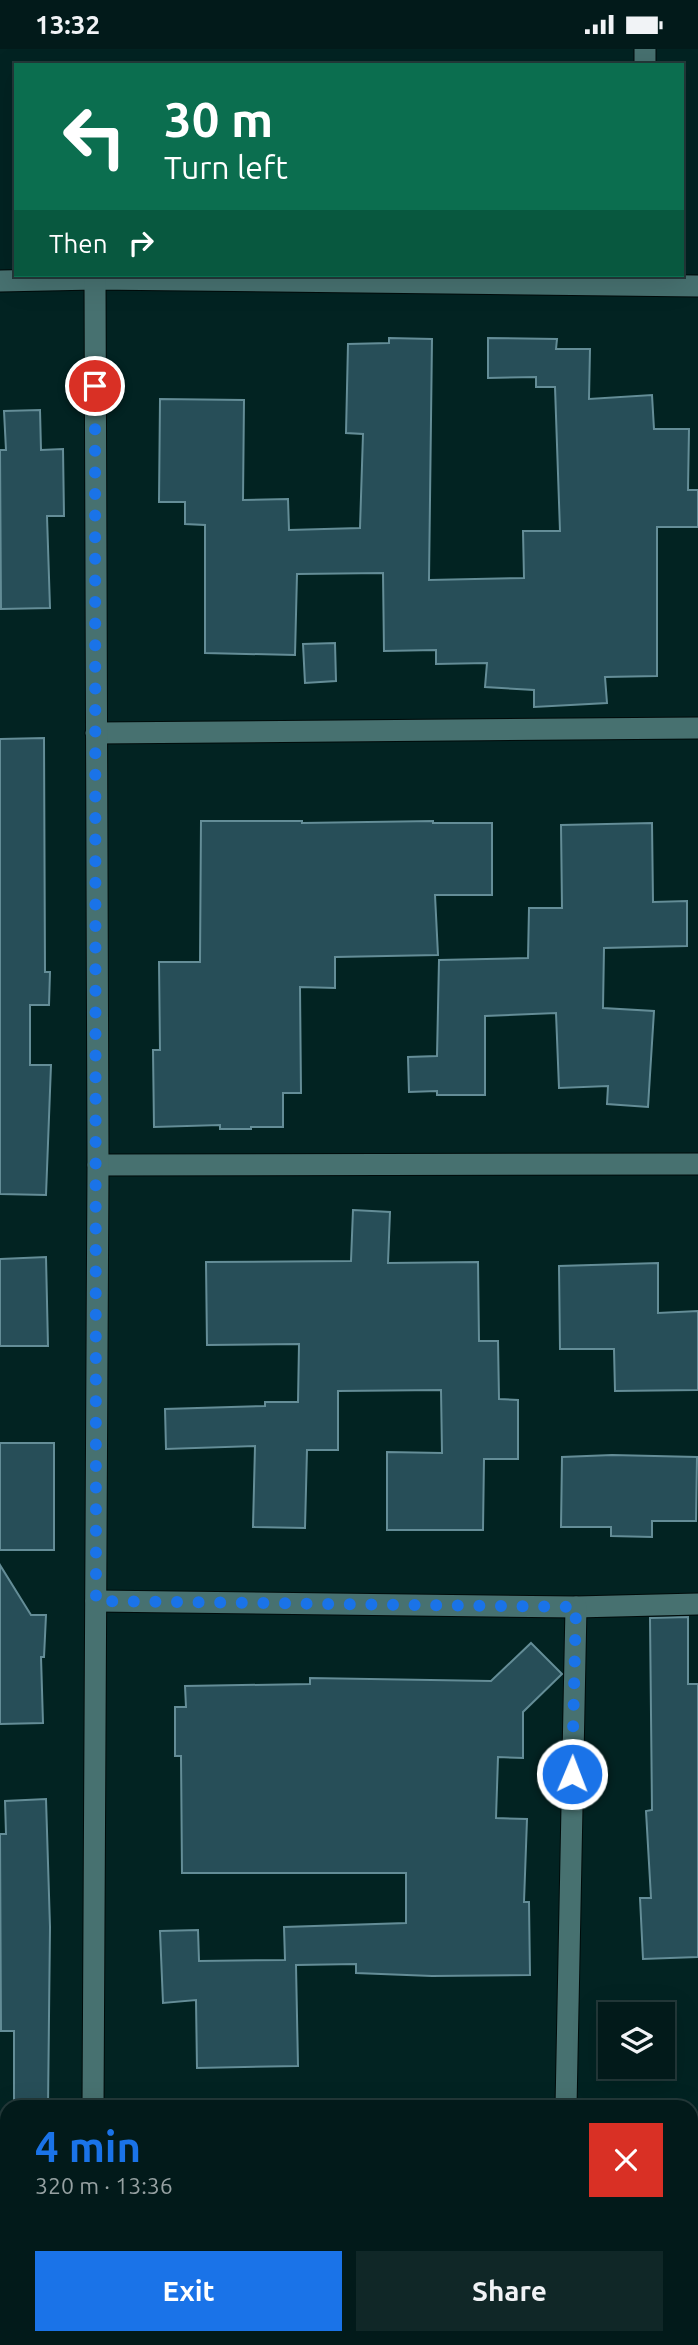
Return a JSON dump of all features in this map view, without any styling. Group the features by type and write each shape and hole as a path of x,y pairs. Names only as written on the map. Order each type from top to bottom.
{"street":[{"path":"93,2100 98,1165 95,279"},
{"path":"0,281 645,280 698,286"},
{"path":"96,733 698,728"},
{"path":"98,1165 698,1164"},
{"path":"96,1601 576,1607 698,1604"},
{"path":"565,2100 576,1607"}],"building":[{"path":"389,338 432,339 429,580 524,578 523,531 560,531 555,387 536,387 536,377 488,378 488,338 557,339 556,349 590,349 589,399 652,395 654,429 689,429 688,490 698,490 698,527 657,527 657,676 605,677 607,703 534,707 534,690 485,687 487,663 436,664 436,650 384,651 383,573 297,574 295,655 205,653 205,525 185,524 185,502 159,502 160,399 244,400 243,500 288,499 289,530 360,528 363,434 346,433 348,344 389,343"},
{"path":"40,410 41,450 63,449 64,516 47,516 50,608 1,609 0,450 6,450 4,411"},
{"path":"335,643 336,681 305,683 303,644"},
{"path":"44,738 45,972 50,972 49,1005 30,1005 30,1065 51,1065 46,1195 0,1194 0,739"},
{"path":"201,821 492,823 492,895 435,895 438,955 335,957 335,988 300,987 301,1093 283,1093 283,1127 154,1127 153,1050 160,1050 159,962 200,962"},
{"path":"652,823 653,902 687,901 687,946 604,948 603,1008 654,1011 648,1107 607,1104 608,1086 559,1088 556,1013 485,1016 485,1095 437,1095 437,1091 409,1092 408,1057 437,1056 439,960 528,958 529,908 562,908 561,825"},
{"path":"353,1210 390,1212 388,1263 478,1262 479,1341 498,1341 499,1399 518,1400 518,1459 484,1459 483,1530 387,1530 387,1452 442,1453 441,1390 338,1391 338,1450 307,1450 305,1528 253,1527 255,1446 166,1449 165,1409 265,1406 265,1402 298,1402 299,1344 207,1345 206,1262 351,1261"},
{"path":"46,1257 48,1346 0,1346 0,1259"},
{"path":"658,1263 658,1313 698,1311 698,1390 615,1391 614,1349 560,1349 559,1266"},
{"path":"0,1443 54,1443 54,1550 0,1550"},
{"path":"562,1457 697,1457 696,1521 652,1521 652,1537 611,1536 611,1527 561,1527"},
{"path":"0,1565 31,1615 46,1615 44,1657 41,1657 43,1723 0,1724"},
{"path":"688,1617 688,1684 698,1684 698,1957 643,1959 640,1898 651,1898 646,1811 652,1810 650,1618"},
{"path":"531,1643 562,1674 523,1712 523,1758 498,1757 496,1818 527,1819 524,1902 529,1902 530,1975 432,1976 356,1973 356,1964 296,1965 298,2066 197,2068 196,2000 163,2003 160,1931 198,1930 199,1961 285,1960 284,1927 406,1923 406,1873 182,1873 181,1756 175,1756 175,1707 186,1707 185,1686 310,1684 310,1678 491,1681"},
{"path":"46,1799 50,1927 48,2100 14,2100 14,2031 1,2031 0,1834 6,1834 5,1801"}],"route":[{"path":"95,386 98,1138 96,1601 576,1607 572,1774"}]}
